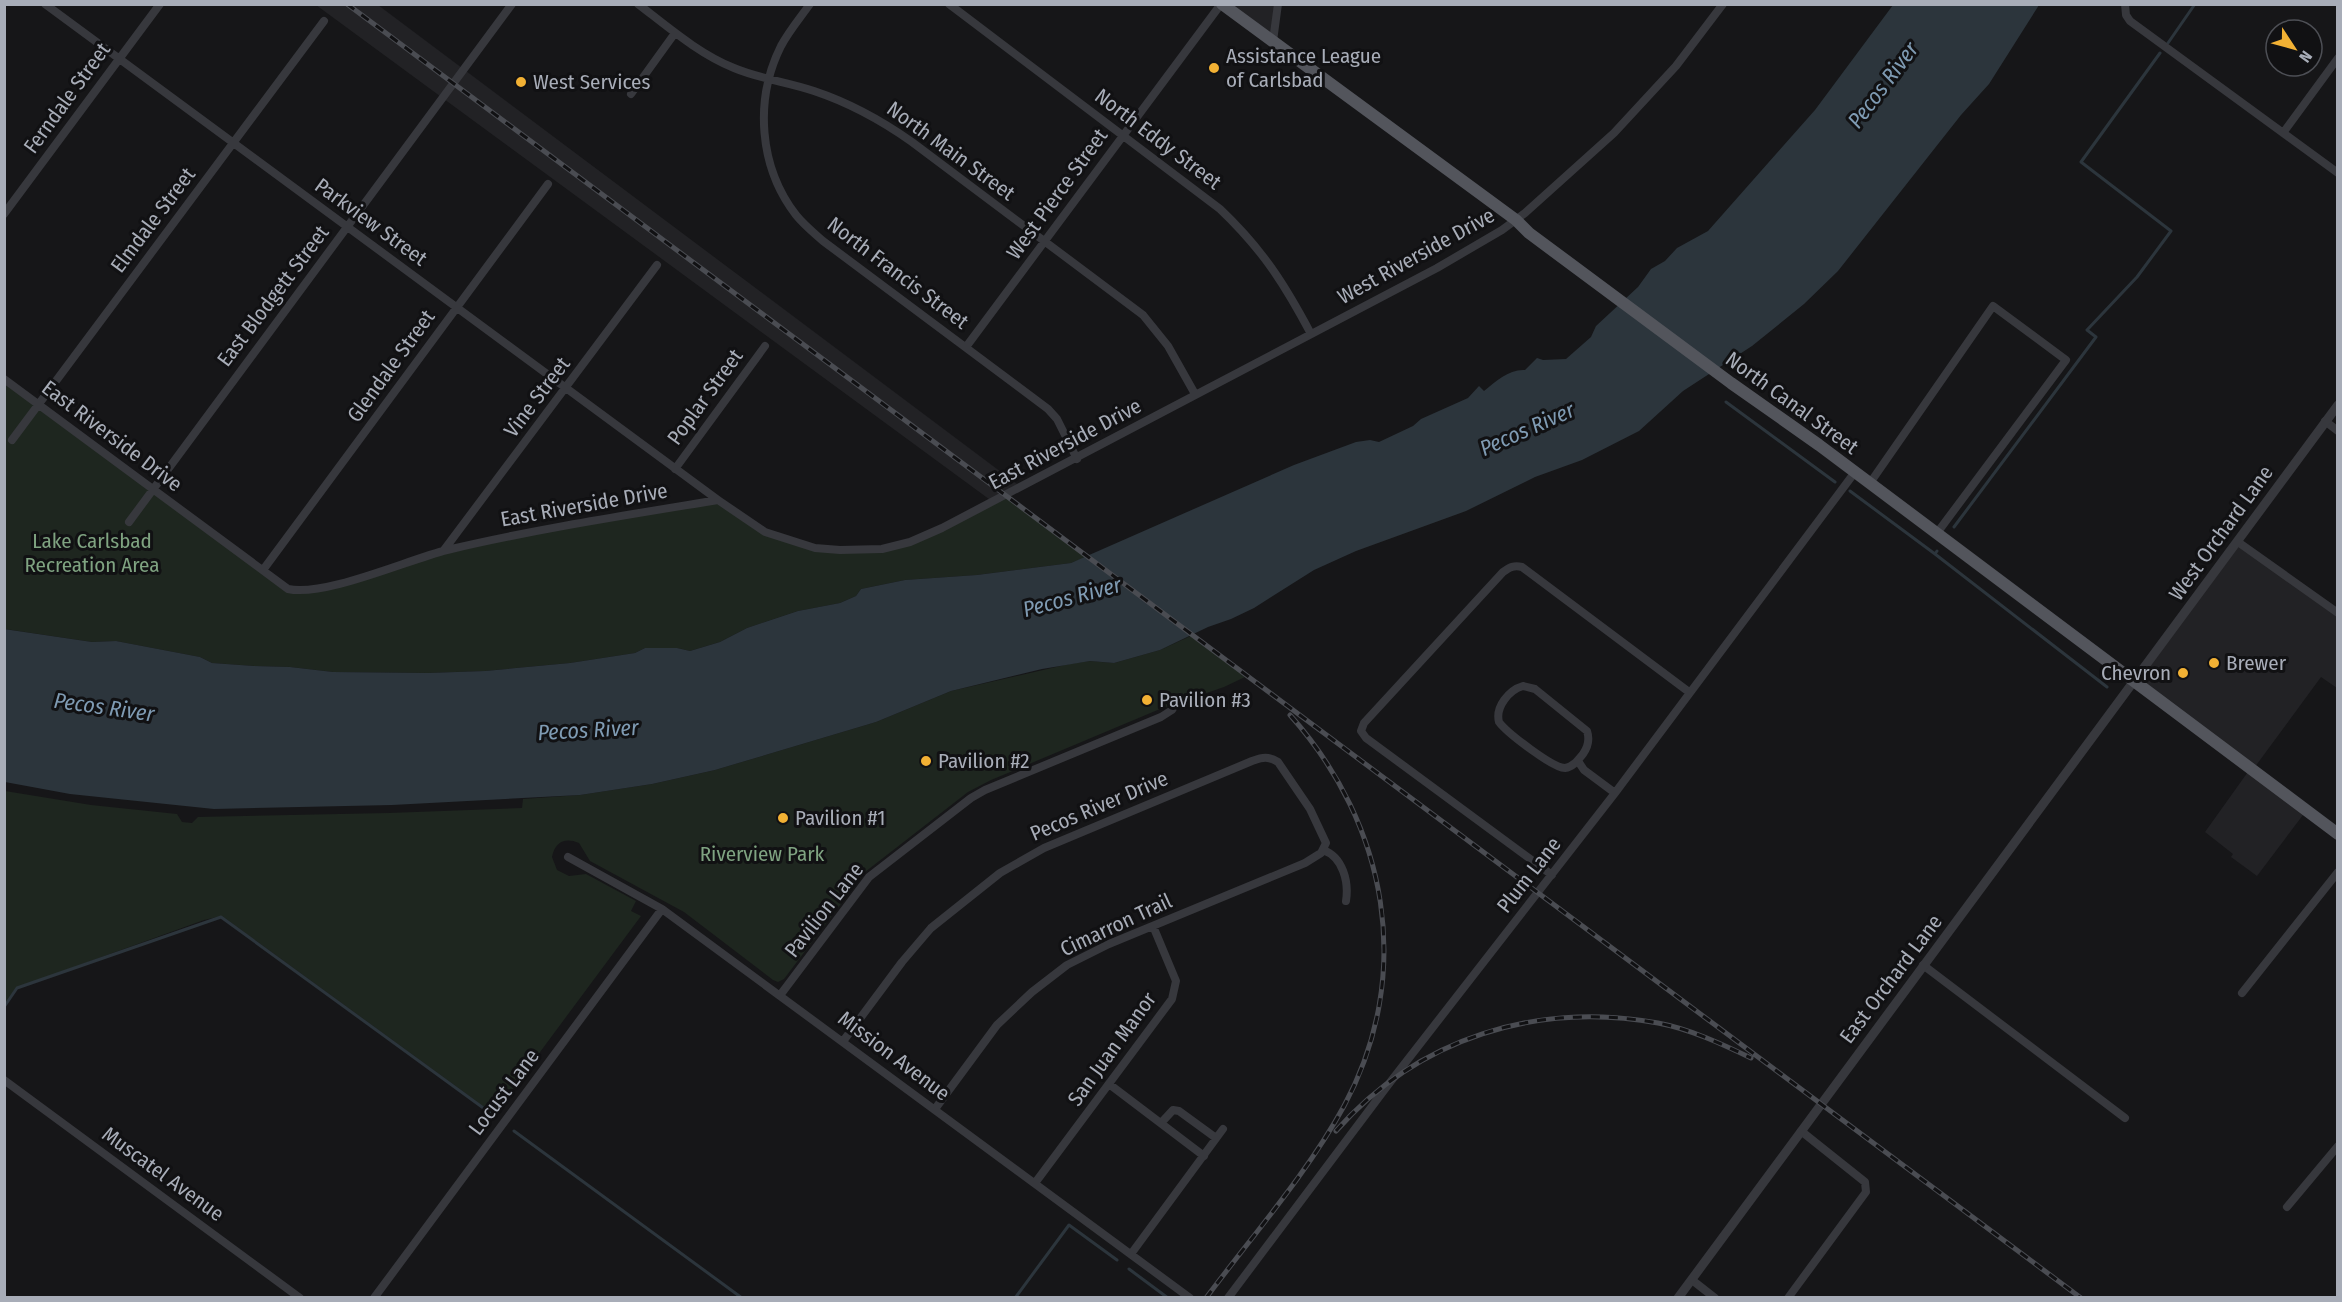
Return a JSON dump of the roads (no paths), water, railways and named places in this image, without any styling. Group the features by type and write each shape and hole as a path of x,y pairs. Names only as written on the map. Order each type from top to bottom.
{"main road":[{"name":"North Canal Street","path":"1222,4 1516,220 1529,233 1731,383 1870,483 2337,834"}],"street":[{"name":"Parkview Street","path":"45,4 718,500"},
{"name":"Ferndale Street","path":"4,214 160,4"},
{"name":"East Blodgett Street","path":"129,522 512,4"},
{"name":"North Main Street","path":"638,4 675,33 724,64 813,91 880,120 912,141 1143,315 1168,345 1195,394"},
{"name":"North Francis Street","path":"810,4 781,46 769,79 764,117 768,155 780,189 797,216 823,241 1048,409 1058,419 1077,459"},
{"name":"North Eddy Street","path":"949,4 1209,199 1248,236 1283,281 1311,334"},
{"name":"West Pierce Street","path":"966,347 1222,4"},
{"path":"1273,40 1278,4"},
{"name":"West Riverside Drive","path":"1195,394 1472,249 1516,220 1614,133 1676,66 1723,4"},
{"path":"2124,6 2130,21 2337,173"},
{"name":"Elmdale Street","path":"12,440 324,21"},
{"path":"631,94 675,33"},
{"path":"2283,133 2337,58"},
{"name":"Glendale Street","path":"263,570 548,184"},
{"name":"Vine Street","path":"444,551 657,266"},
{"path":"1870,483 1993,306 2066,360 1937,533"},
{"name":"Poplar Street","path":"675,469 765,346"},
{"name":"East Riverside Drive","path":"4,379 288,589 315,590 444,551 543,530 718,500 765,532 798,544 840,550 882,549 910,542 942,528 1077,459 1195,394"},
{"name":"West Orchard Lane","path":"2134,682 2337,405"},
{"path":"2325,421 2337,431"},
{"name":"Plum Lane","path":"1228,1298 1388,1085 1552,876 1855,472"},
{"path":"2238,542 2336,609"},
{"path":"1552,876 1366,738 1361,731 1364,723 1503,572 1516,566 1522,567 1689,692"},
{"name":"East Orchard Lane","path":"1678,1298 2134,682"},
{"path":"1523,686 1535,689 1585,728 1589,737 1588,744 1578,761 1568,767 1556,766 1502,726 1497,713 1511,693 1523,686"},
{"name":"Pavilion Lane","path":"781,994 869,877 971,798 985,790 1161,717 1172,710 1180,698"},
{"name":"Pecos River Drive","path":"844,1040 923,937 951,911 1000,873 1044,848 1263,757 1270,757 1278,762 1310,809 1326,843 1323,850 1332,853 1341,867 1347,889 1346,901"},
{"path":"1578,761 1584,770 1615,793"},
{"name":"Cimarron Trail","path":"935,1109 998,1025 1032,992 1078,959 1305,863 1316,858 1323,850"},
{"name":"Mission Avenue","path":"568,857 662,909 844,1040 1190,1298"},
{"path":"2242,993 2337,872"},
{"name":"Locust Lane","path":"374,1298 662,909"},
{"name":"San Juan Manor","path":"1035,1183 1172,999 1176,981 1153,926"},
{"path":"1923,965 2125,1118"},
{"name":"Muscatel Avenue","path":"4,1080 300,1298"},
{"path":"1108,1084 1204,1155"},
{"path":"1161,1123 1173,1110 1179,1111 1216,1138"},
{"path":"1131,1254 1223,1129"},
{"path":"1788,1298 1866,1192 1865,1182 1855,1172 1801,1131"},
{"path":"2287,1207 2337,1146"},
{"path":"1692,1280 1715,1298"}],"water":[{"name":"Pecos River","path":"1893,5 2039,5 1989,84 1961,115 1838,271 1804,304 1752,346 1683,391 1639,431 1582,460 1535,477 1466,511 1356,551 1314,570 1254,608 1160,650 1114,663 1090,661 1042,669 951,691 876,722 715,770 652,784 580,795 392,805 214,809 70,794 5,782 4,629 92,642 116,641 200,657 212,663 333,672 485,671 570,663 635,653 645,648 677,648 690,651 720,642 747,628 798,611 840,603 856,596 861,589 905,580 977,575 1071,563 1294,465 1356,442 1370,440 1379,442 1413,426 1421,419 1468,398 1479,386 1484,391 1508,374 1525,370 1537,358 1566,359 1591,337 1596,326 1638,287 1651,269 1665,261 1677,248 1708,231 1815,110"}],"waterway":[{"path":"2168,43 2195,4"},
{"path":"1954,527 2096,337 2087,330 2137,277 2171,231 2081,162 2160,53"},
{"path":"1726,402 1835,482"},
{"path":"1850,491 1935,554 1937,551"},
{"path":"1935,554 2107,687"},
{"path":"4,1007 17,988 221,917 493,1115"},
{"path":"514,1131 742,1298"},
{"path":"1015,1298 1069,1225 1117,1260"},
{"path":"1129,1269 1168,1298"}],"railway":[{"path":"347,4 2081,1298"},
{"path":"1206,1298 1296,1180 1344,1106 1366,1056 1379,1005 1384,953 1380,902 1369,852 1350,804 1323,758 1290,715"},
{"path":"1336,1131 1368,1099 1404,1072 1442,1050 1482,1034 1525,1023 1568,1018 1613,1018 1658,1023 1694,1033 1751,1058"}],"place":[{"name":"Assistance League of Carlsbad","path":"1214,68"},
{"name":"West Services","path":"521,82"},
{"name":"Brewer","path":"2214,663"},
{"name":"Chevron","path":"2183,673"},
{"name":"Pavilion #3","path":"1147,700"},
{"name":"Pavilion #2","path":"926,761"},
{"name":"Pavilion #1","path":"783,818"}],"park label":[{"name":"Lake Carlsbad Recreation Area","path":"92,553"},
{"name":"Riverview Park","path":"762,854"}]}
